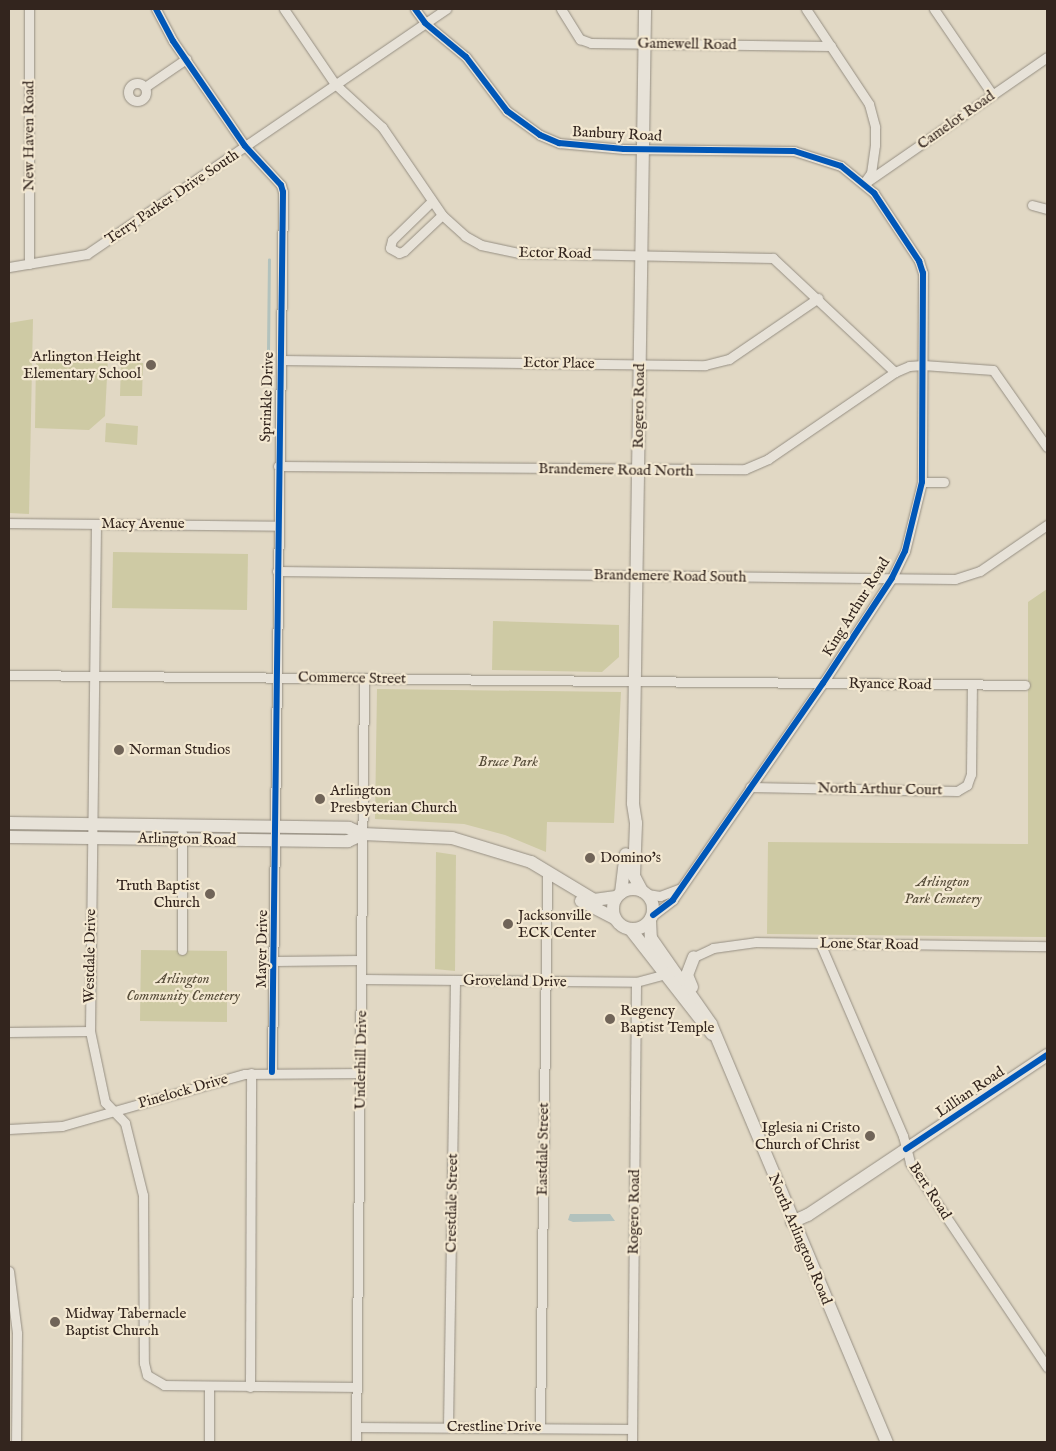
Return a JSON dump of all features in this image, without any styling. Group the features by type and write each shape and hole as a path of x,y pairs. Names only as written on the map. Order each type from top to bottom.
{"main road":[{"name":"Rogero Road","path":"619,895 633,802 645,9"},
{"name":"Rogero Road","path":"633,802 636,824 634,876 645,893"},
{"name":"Arlington Road","path":"9,824 350,828 363,834 452,838 508,853 547,871 594,900 619,895"},
{"name":"Arlington Road","path":"9,837 348,841 363,834"},
{"name":"Arlington Road","path":"574,888 580,900 614,918"},
{"path":"629,889 645,893 652,902 651,918 643,927 631,930 619,924 614,918 613,905 619,895 629,889"},
{"name":"North Arlington Road","path":"651,918 651,938 668,960 712,1029 792,1222 887,1442"},
{"name":"North Arlington Road","path":"631,930 712,1029"},
{"path":"668,960 678,962 694,957"},
{"path":"694,957 687,975 710,1012 712,1029"},
{"name":"Lillian Road","path":"792,1222 808,1215 1047,1055"}],"street":[{"name":"New Haven Road","path":"29,9 29,264"},
{"name":"Sprinkle Drive","path":"156,9 186,59 245,146 281,185 283,192 277,526 276,827"},
{"name":"Ector Road","path":"284,9 335,84 382,127 442,215 465,236 498,250 773,258 895,372"},
{"name":"Banbury Road","path":"415,9 425,23 466,57 507,111 540,135 560,143 590,148 642,150 794,151 825,158 865,183"},
{"name":"Terry Parker Drive South","path":"9,267 87,254 446,9"},
{"name":"Gamewell Road","path":"560,9 585,41 645,44 831,46"},
{"path":"806,9 863,93 873,114 874,153 871,172 865,183"},
{"path":"934,9 992,94"},
{"name":"Camelot Road","path":"865,183 1047,57"},
{"path":"146,87 186,59"},
{"name":"King Arthur Road","path":"651,918 673,900 823,683 892,578 914,526 922,482 924,274 919,261 865,183"},
{"path":"432,201 392,240 390,248 399,253 404,251 442,215"},
{"path":"1032,205 1047,209"},
{"name":"Ector Place","path":"281,360 639,364 718,363 730,359 818,298"},
{"name":"Brandemere Road North","path":"278,466 726,471 752,467 895,372 909,366 923,364 983,366 992,370 1047,447"},
{"path":"922,482 944,482"},
{"name":"Macy Avenue","path":"9,523 277,526"},
{"name":"Westdale Drive","path":"96,524 90,1031 104,1102 125,1123 143,1195 144,1362 147,1376 164,1385 209,1386"},
{"name":"Brandemere Road South","path":"277,571 892,578 969,576 1047,525"},
{"name":"Commerce Street","path":"9,674 635,681"},
{"name":"Underhill Drive","path":"356,1442 364,678"},
{"name":"Ryance Road","path":"635,681 1025,685"},
{"name":"North Arthur Court","path":"750,787 957,790 967,785 971,774 972,685"},
{"path":"182,825 182,950"},
{"name":"Mayer Drive","path":"272,1072 276,827"},
{"name":"Eastdale Street","path":"540,1428 547,871"},
{"path":"645,893 660,896 681,888"},
{"name":"Lone Star Road","path":"694,957 713,948 733,944 1047,946"},
{"name":"Bert Road","path":"820,944 906,1149 910,1163 1047,1367"},
{"path":"274,961 361,960"},
{"name":"Groveland Drive","path":"362,978 636,982 666,974"},
{"name":"Crestdale Street","path":"448,1427 455,980"},
{"name":"Rogero Road","path":"632,1442 636,982"},
{"path":"9,1032 90,1031"},
{"path":"250,1387 251,1073"},
{"name":"Pinelock Drive","path":"9,1129 62,1126 251,1073 360,1073"},
{"path":"9,1271 17,1333 16,1442"},
{"path":"209,1442 209,1386 357,1388"},
{"name":"Crestline Drive","path":"356,1426 632,1429"}],"green space":[{"path":"33,319 29,514 9,513 9,323"},
{"path":"40,353 108,357 105,416 89,430 35,428 36,358"},
{"path":"121,363 143,363 142,396 120,396"},
{"path":"106,423 138,426 137,445 105,442"},
{"path":"113,552 248,554 247,610 112,608"},
{"name":"Arlington Park Cemetery","path":"1047,589 1047,937 767,934 768,842 1028,844 1028,602"},
{"path":"493,621 619,625 619,657 602,672 492,670"},
{"name":"Bruce Park","path":"377,689 621,692 614,823 547,822 546,852 505,835 464,824 375,819"},
{"path":"436,852 456,855 455,971 435,969"},
{"name":"Arlington Community Cemetery","path":"141,950 227,951 227,1022 140,1021"}],"shaded area":[{"path":"570,1214 610,1214 615,1221 573,1222 568,1220"}],"waterway":[{"path":"268,352 269,260"}],"cycle path":[{"path":"156,9 173,41 245,146 281,185 283,192 272,1072"},
{"path":"415,9 425,23 466,57 507,111 540,135 559,143 624,149 794,151 841,166 874,193 919,261 923,273 922,482 905,551 892,578 823,683 673,900 653,915"},
{"path":"906,1149 1047,1055"}],"place":[{"name":"Arlington Height Elementary School","path":"151,365"},
{"name":"Norman Studios","path":"119,750"},
{"name":"Arlington Presbyterian Church","path":"320,799"},
{"name":"Domino's","path":"590,858"},
{"name":"Truth Baptist Church","path":"210,894"},
{"name":"Jacksonville ECK Center","path":"508,924"},
{"name":"Regency Baptist Temple","path":"610,1019"},
{"name":"Iglesia ni Cristo Church of Christ","path":"870,1136"},
{"name":"Midway Tabernacle Baptist Church","path":"55,1322"}]}
